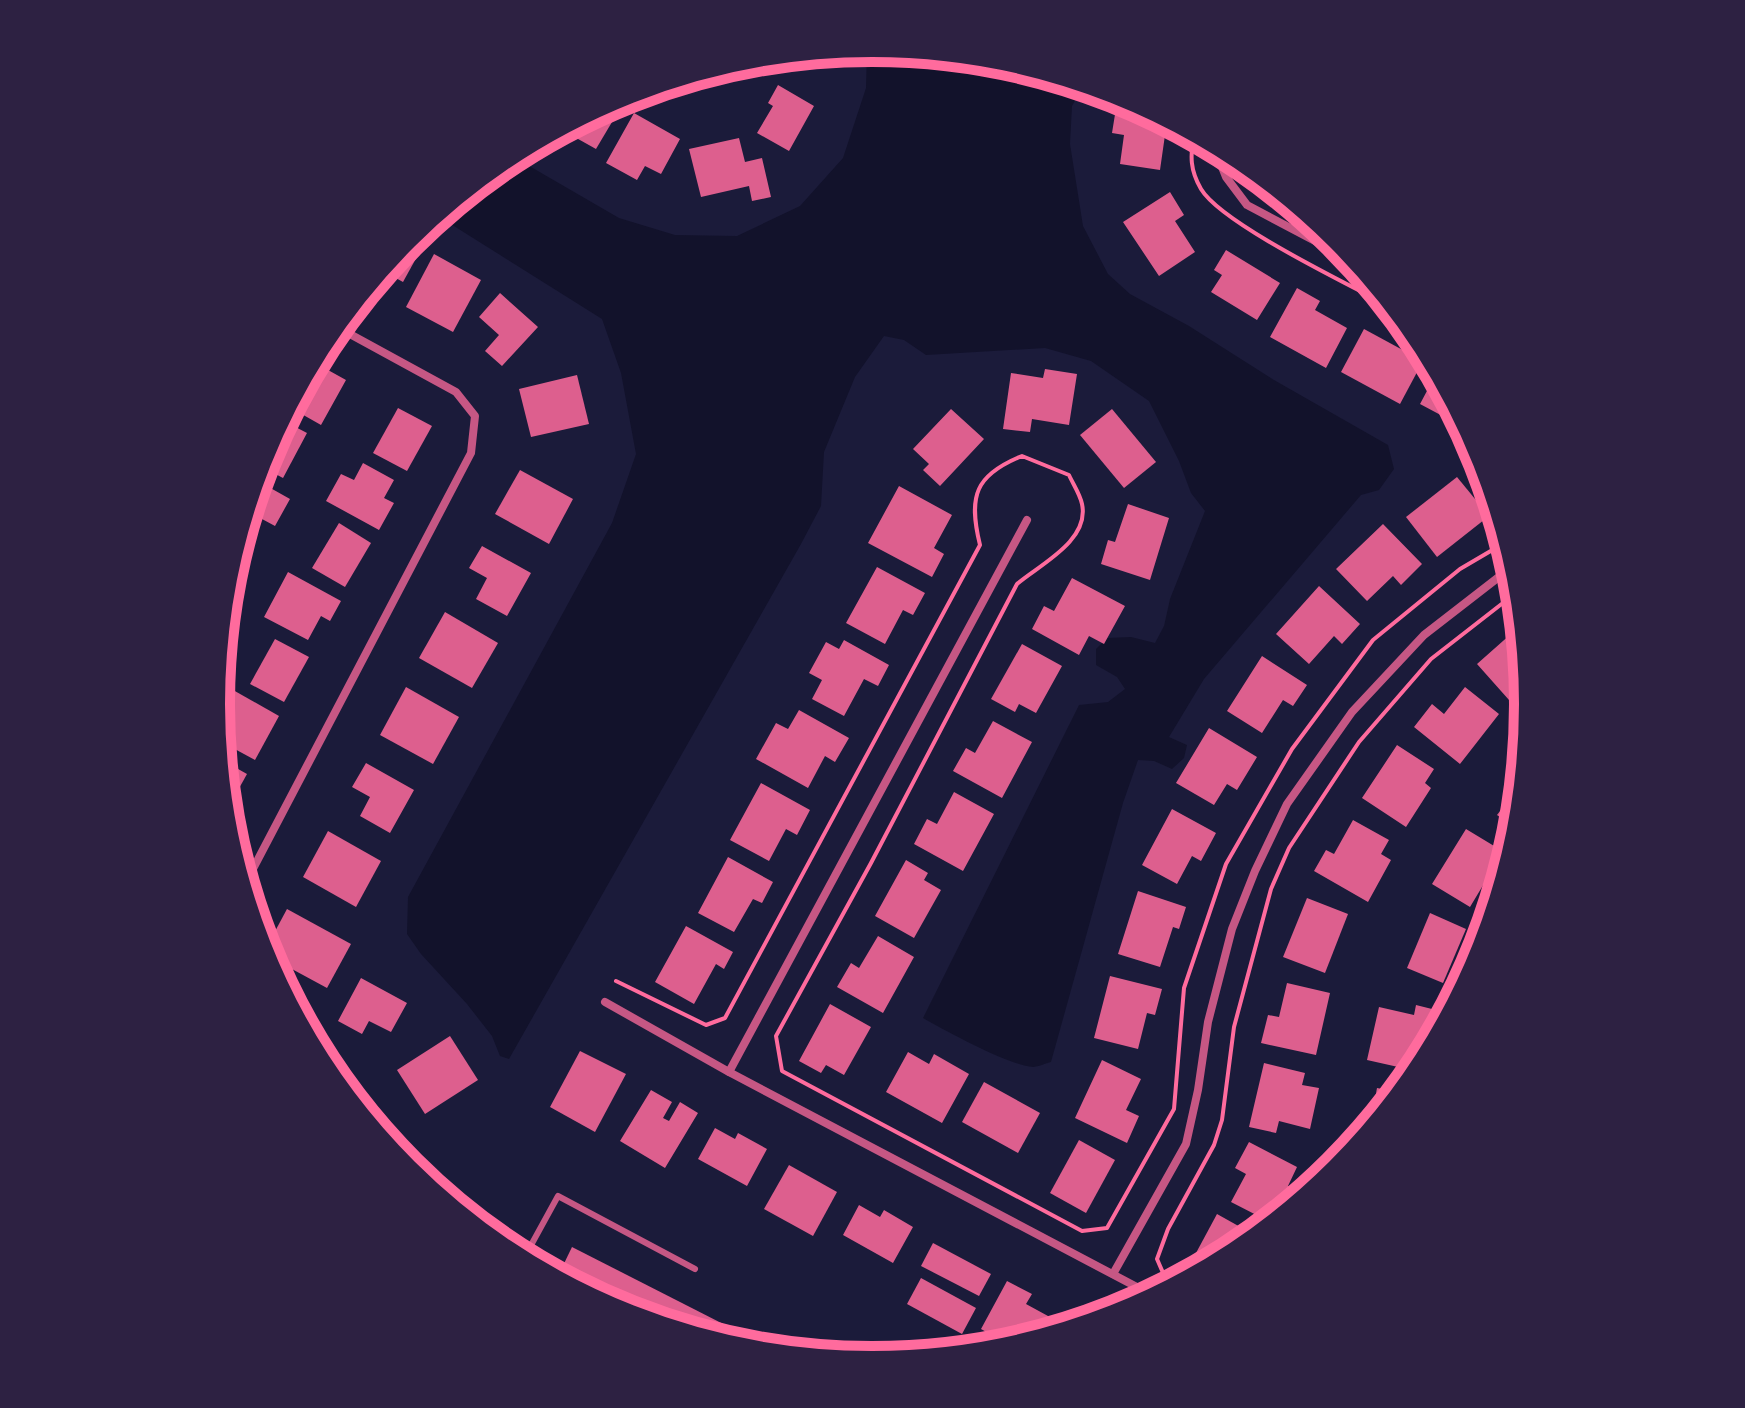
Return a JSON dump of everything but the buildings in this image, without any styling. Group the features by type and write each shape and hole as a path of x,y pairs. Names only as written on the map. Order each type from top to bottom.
{"street":[{"path":"1222,166 1226,177 1247,205 1319,243"},
{"path":"252,870 471,453 475,416 456,392 349,333"},
{"path":"729,1072 1027,520"},
{"path":"1113,1274 1186,1144 1208,1022 1232,929 1287,804 1352,712 1416,644 1501,575"},
{"path":"605,1002 729,1072 1139,1288"}],"lane":[{"path":"530,1247 558,1196 695,1269"}],"path":[{"path":"616,981 706,1025 725,1018 980,545 974,501 981,486 994,468 1022,456 1069,475 1083,506 1077,533 1056,556 1017,584 871,863 776,1036 782,1071 1082,1231 1107,1228 1174,1109 1184,988 1226,864 1292,749 1373,640 1460,569 1495,548"},
{"path":"1164,1276 1157,1259 1168,1229 1214,1145 1222,1120 1234,1027 1271,889 1289,848 1359,742 1431,659 1506,601"}],"shaded area":[{"path":"867,62 914,63 998,74 1078,96 1072,106 1070,144 1083,226 1108,274 1130,294 1388,445 1394,469 1379,490 1361,495 1204,679 1169,737 1187,745 1184,758 1172,769 1154,761 1138,760 1123,803 1051,1062 1035,1067 1022,1065 977,1047 923,1018 1079,705 1108,702 1125,689 1117,677 1096,665 1096,649 1107,638 1131,637 1155,643 1205,511 1191,493 1149,401 1091,361 1045,348 926,355 904,340 884,336 855,377 824,452 821,506 801,544 509,1059 500,1056 492,1036 407,934 408,897 612,523 636,454 621,373 602,319 448,222 526,164 619,218 675,235 737,236 800,206 843,158 866,88"}]}
